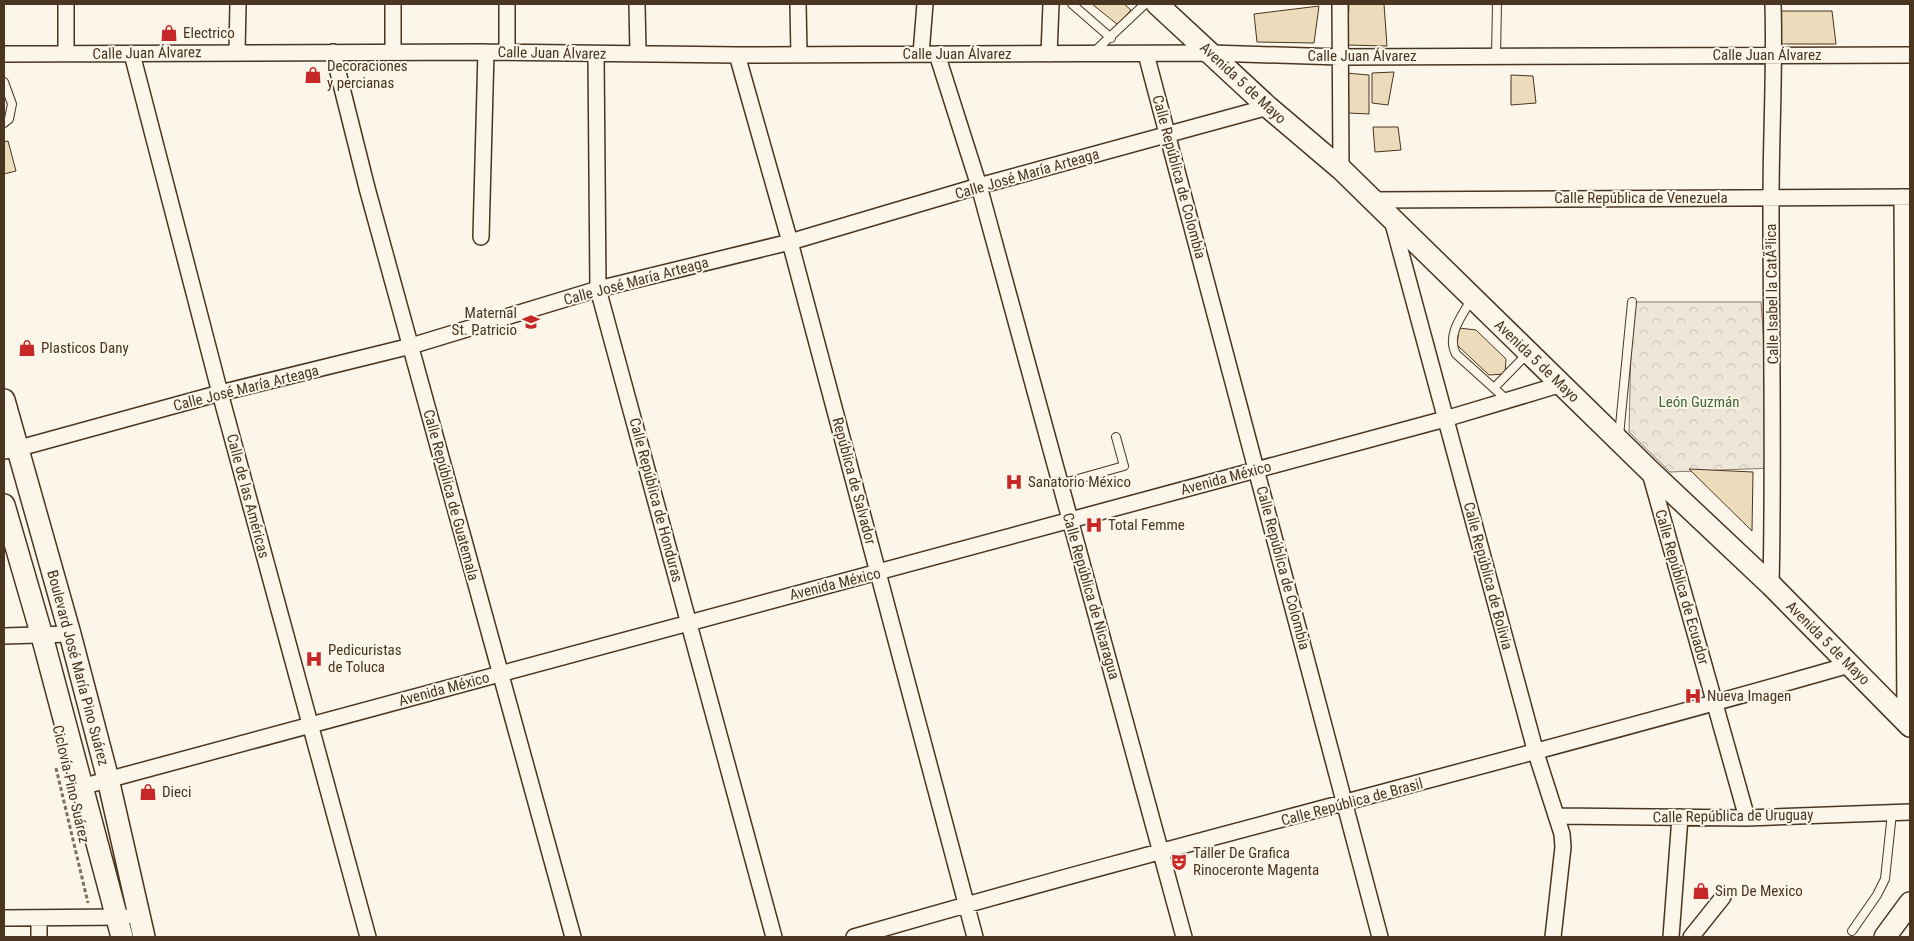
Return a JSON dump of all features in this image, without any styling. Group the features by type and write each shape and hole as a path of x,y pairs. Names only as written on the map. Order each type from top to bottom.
{"main road":[{"name":"Avenida 5 de Mayo","path":"1157,4 1268,108 1341,169 1650,471 1771,585 1908,723"},
{"name":"Boulevard José María Pino Suárez","path":"4,400 10,450 70,634 108,779 144,937"},
{"name":"Boulevard José María Pino Suárez","path":"4,505 42,636 119,927"},
{"path":"1885,937 1910,903"}],"street":[{"path":"66,4 66,53"},
{"path":"237,52 238,4"},
{"path":"393,4 393,52"},
{"path":"507,4 507,52"},
{"path":"637,4 638,53"},
{"path":"798,4 799,55"},
{"path":"921,54 925,4"},
{"path":"1049,54 1051,4"},
{"path":"1340,4 1341,169"},
{"name":"Calle Isabel la CatÃ³lica","path":"1771,585 1774,468 1771,197 1774,55 1773,4"},
{"name":"Calle República de Guatemala","path":"333,52 367,188 573,937"},
{"path":"481,237 486,52"},
{"name":"Calle Juan Álvarez","path":"4,54 507,52 799,55 1049,54 1094,52 1340,57 1910,55"},
{"name":"Calle de las Américas","path":"132,54 220,393 368,937"},
{"name":"Calle República de Honduras","path":"596,54 598,289 690,621 774,937"},
{"name":"Calle República de Nicaragua","path":"938,54 979,186 1184,937"},
{"name":"Calle República de Colombia","path":"1146,54 1380,937"},
{"name":"República de Salvador","path":"738,55 790,242 975,937"},
{"name":"Calle José María Arteaga","path":"10,450 220,393 410,346 598,289 790,242 979,186 1268,108"},
{"path":"1906,197 1908,723"},
{"name":"Calle República de Venezuela","path":"1371,200 1906,197"},
{"name":"Calle República de Bolivia","path":"1391,218 1444,420 1536,753 1562,834 1562,858 1552,937"},
{"name":"Avenida México","path":"81,786 311,726 690,621 878,573 1256,469 1444,420 1562,384"},
{"name":"Calle República de Ecuador","path":"1650,471 1747,818"},
{"path":"4,636 70,634"},
{"name":"Calle República de Brasil","path":"854,937 1162,851 1536,753 1849,665"},
{"name":"Calle República de Uruguay","path":"1556,816 1747,818 1910,812"},
{"path":"1671,937 1680,817"},
{"path":"1691,937 1723,897"},
{"path":"4,918 91,918 119,927 138,915"},
{"path":"39,918 39,937"}],"lane":[{"path":"1072,4 1111,38"},
{"path":"1094,52 1145,4"},
{"path":"1496,56 1497,4"},
{"path":"4,82 12,104 9,119 4,123"},
{"path":"1472,298 1454,331 1452,347 1456,354 1508,401"},
{"path":"1619,441 1632,302"},
{"path":"1494,388 1528,352"},
{"path":"1060,484 1124,466 1116,437"},
{"path":"1852,931 1877,895 1885,879 1892,812"}],"path":[{"name":"Ciclovía Pino Suárez","path":"54,762 91,918"}],"green space":[{"name":"León Guzmán","path":"1632,302 1761,302 1773,468 1670,472 1629,432"}],"building":[{"path":"1092,4 1124,4 1131,10 1118,25"},
{"path":"1349,4 1384,4 1387,46 1347,45"},
{"path":"1319,6 1314,43 1257,42 1254,14"},
{"path":"1781,11 1832,11 1836,44 1780,44"},
{"path":"1394,72 1388,105 1372,103 1372,73"},
{"path":"1346,73 1369,75 1369,114 1348,113"},
{"path":"1511,75 1533,76 1536,103 1511,105"},
{"path":"1373,127 1398,127 1401,150 1375,152"},
{"path":"8,141 16,171 4,174 4,142"},
{"path":"1459,328 1476,330 1506,359 1505,374 1489,375 1457,345"},
{"path":"1689,469 1753,472 1752,531"}],"place":[{"name":"Electrico","path":"169,33"},
{"name":"Decoraciones y percianas","path":"313,75"},
{"name":"Maternal St. Patricio","path":"531,322"},
{"name":"Plasticos Dany","path":"27,348"},
{"name":"Sanatorio México","path":"1014,482"},
{"name":"Total Femme","path":"1094,525"},
{"name":"Pedicuristas de Toluca","path":"314,659"},
{"name":"Nueva Imagen","path":"1693,696"},
{"name":"Dieci","path":"148,792"},
{"name":"Taller De Grafica Rinoceronte Magenta","path":"1179,862"},
{"name":"Sim De Mexico","path":"1701,891"}]}
